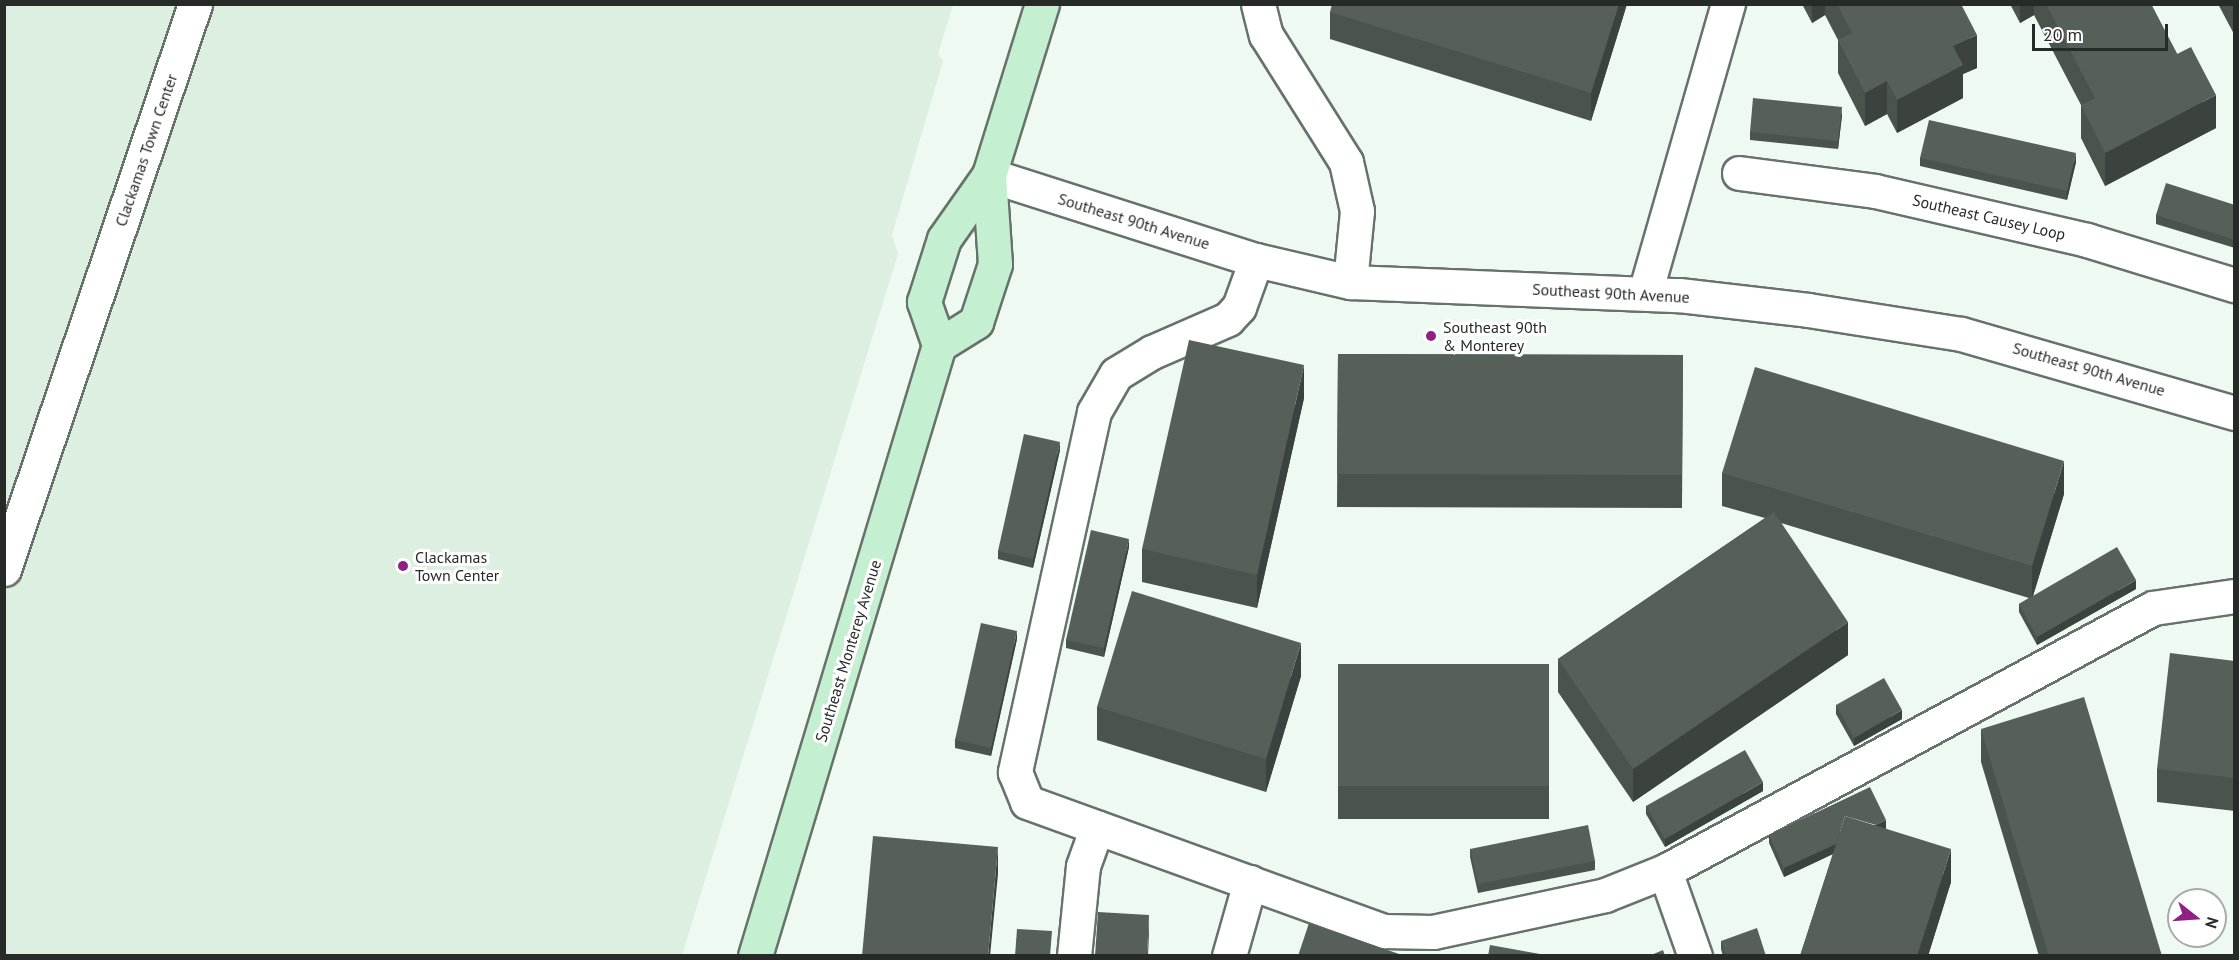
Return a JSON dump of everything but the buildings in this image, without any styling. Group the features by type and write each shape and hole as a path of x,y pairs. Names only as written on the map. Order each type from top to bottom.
{"main road":[{"path":"989,175 995,264 976,322 939,345 924,302 944,238 989,175 1042,4"},
{"name":"Southeast Monterey Avenue","path":"755,956 939,345"}],"street":[{"name":"Clackamas Town Center","path":"4,569 195,4"},
{"path":"1258,4 1271,44 1346,162 1357,211 1350,282"},
{"path":"1645,293 1728,4"},
{"name":"Southeast Causey Loop","path":"1739,173 1875,191 2087,240 2235,285"},
{"name":"Southeast 90th Avenue","path":"989,175 1256,260 1350,282 1645,293 1808,310 1961,334 2235,413"},
{"path":"1256,260 1239,307 1228,319 1152,352 1116,374 1094,412 1014,771 1027,802 1384,931 1433,932 1605,895 1665,871 2153,608 2235,596"},
{"path":"1074,956 1083,866 1097,827"},
{"path":"1665,871 1695,956"},
{"path":"1229,956 1250,882"}],"shaded area":[{"name":"Clackamas Town Center","path":"5,5 953,5 938,54 943,61 892,235 898,254 682,955 5,956"}],"place":[{"name":"Southeast 90th & Monterey","path":"1431,336"},
{"name":"Clackamas Town Center","path":"403,566"}]}
